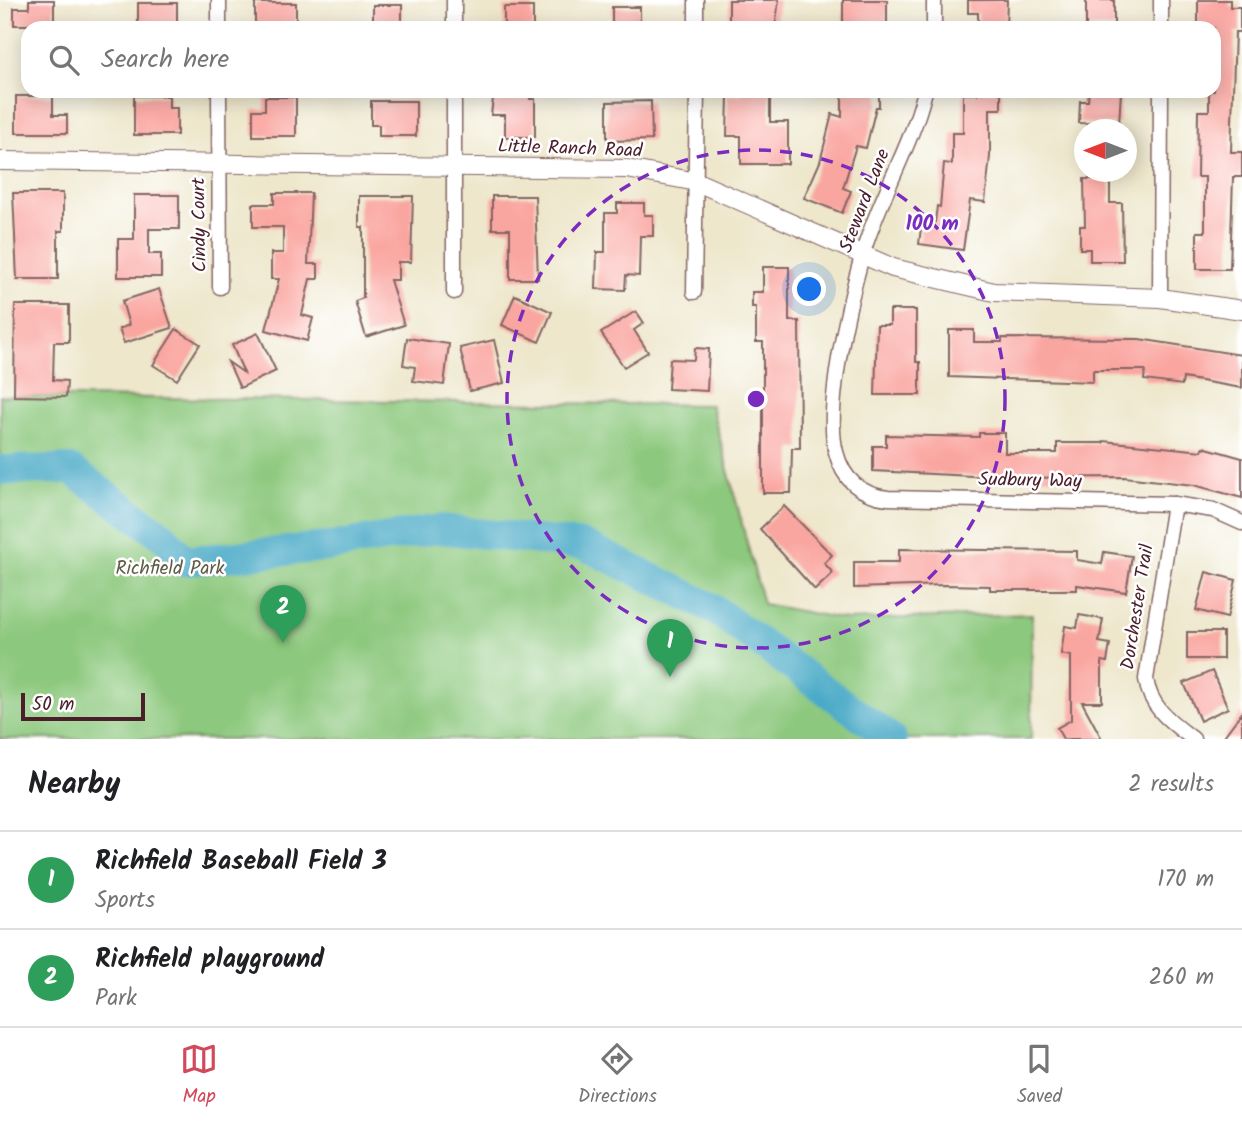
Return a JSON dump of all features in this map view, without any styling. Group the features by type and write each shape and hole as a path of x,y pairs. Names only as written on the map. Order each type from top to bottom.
{"street":[{"path":"219,0 219,21"},
{"path":"454,0 454,21"},
{"path":"696,0 696,21"},
{"path":"934,0 934,21"},
{"path":"1161,0 1161,21"},
{"name":"Cindy Court","path":"219,98 220,287"},
{"path":"454,98 454,292"},
{"path":"694,292 697,98"},
{"name":"Steward Lane","path":"836,452 836,382 863,255 924,98"},
{"path":"1160,298 1161,98"},
{"name":"Little Ranch Road","path":"0,161 627,169 697,182 893,268 994,292 1160,298 1242,310"},
{"name":"Sudbury Way","path":"836,452 852,484 872,496 1174,504 1213,510 1242,523"},
{"name":"Dorchester Trail","path":"1174,504 1146,679 1148,695 1156,708 1193,739"}],"green space":[{"name":"Richfield Park","path":"0,396 711,405 763,604 847,620 1032,614 1031,739 0,739"}],"building":[{"path":"29,0 54,0 54,21 21,21 21,25 14,25 14,8 29,8"},
{"path":"729,0 779,0 776,21 729,21"},
{"path":"843,0 887,0 887,21 843,21"},
{"path":"968,0 1007,0 1006,21 978,21 978,13 968,13"},
{"path":"1086,0 1114,0 1114,21 1086,21"},
{"path":"1198,0 1230,0 1230,7 1240,7 1240,32 1235,32 1231,152 1242,152 1242,177 1233,177 1230,269 1197,269 1197,232 1205,232 1205,177 1197,177 1198,111 1209,111 1209,98 1221,98 1221,21 1198,21"},
{"path":"138,3 177,3 177,21 138,21"},
{"path":"255,3 296,3 296,21 255,21"},
{"path":"373,5 402,5 402,21 373,21"},
{"path":"504,7 533,7 533,21 504,21"},
{"path":"612,7 640,7 640,21 612,21"},
{"path":"16,96 53,98 53,115 67,115 67,133 16,133"},
{"path":"134,98 169,98 169,108 177,108 177,135 134,135"},
{"path":"265,98 296,98 296,136 253,136 253,110 265,110"},
{"path":"493,98 535,99 535,137 505,137 505,115 491,115"},
{"path":"728,98 770,98 770,122 788,122 788,164 741,164 741,136 727,136"},
{"path":"842,98 879,98 879,107 876,107 866,148 856,146 843,188 851,191 842,213 804,198 820,162 832,114 842,117"},
{"path":"963,98 1001,98 1001,109 990,109 990,156 985,202 970,200 963,250 919,244 922,220 935,222 937,206 940,207 944,163 952,164 952,133 963,133"},
{"path":"1088,98 1121,98 1119,119 1079,119 1080,101 1088,101"},
{"path":"371,101 416,101 416,136 379,136 379,125 371,125"},
{"path":"651,101 652,140 607,141 607,102"},
{"path":"1084,182 1110,182 1110,203 1122,203 1123,261 1090,261 1090,249 1080,249 1080,226 1085,226"},
{"path":"13,193 63,193 63,231 58,231 58,279 17,279"},
{"path":"274,193 311,193 308,264 318,264 318,279 310,279 302,315 313,318 307,341 266,330 279,279 271,279 271,253 283,253 283,227 253,227 253,204 274,204"},
{"path":"134,195 179,195 179,229 149,229 149,254 161,254 161,277 118,277 118,239 134,239"},
{"path":"359,196 413,196 411,262 398,262 398,280 390,280 404,325 366,337 355,301 363,298 363,227 359,227"},
{"path":"492,196 535,196 538,279 510,279 510,229 492,229"},
{"path":"617,203 644,203 644,215 653,215 653,236 640,236 639,276 626,275 625,290 596,289 597,252 605,252 605,213 617,213"},
{"path":"763,267 789,267 789,321 799,321 800,448 792,448 791,493 763,493 763,342 756,342 756,307 752,307 752,292 763,292"},
{"path":"159,289 172,328 124,343 119,329 129,325 122,301"},
{"path":"515,295 552,312 539,342 502,325"},
{"path":"15,305 69,305 69,342 54,342 53,380 67,381 66,397 14,396"},
{"path":"890,310 916,310 916,362 920,362 920,395 875,395 877,325 890,325"},
{"path":"636,311 644,323 634,330 648,352 624,367 601,333"},
{"path":"176,329 200,344 177,380 153,365"},
{"path":"949,330 974,330 974,342 1002,342 1002,338 1139,339 1242,355 1242,388 1183,378 1182,385 1144,380 1145,370 1093,370 1093,382 949,377"},
{"path":"258,333 276,371 240,388 228,362 244,373 232,345"},
{"path":"407,338 449,344 444,385 413,381 415,367 403,365"},
{"path":"494,340 504,383 470,391 460,348"},
{"path":"695,348 709,349 707,391 668,389 670,359 694,360"},
{"path":"979,433 1005,433 1005,453 1057,453 1057,443 1104,441 1202,451 1203,447 1242,458 1242,498 1194,485 1124,477 1012,478 873,471 873,446 886,446 886,435 979,437"},
{"path":"784,506 832,555 824,563 833,573 815,590 760,529"},
{"path":"899,549 1077,551 1077,560 1102,564 1104,552 1132,556 1126,592 1077,585 1077,590 990,590 990,586 945,585 854,588 854,562 899,562"},
{"path":"1206,572 1236,580 1227,618 1196,610"},
{"path":"1079,615 1103,619 1099,642 1110,644 1107,662 1102,661 1102,702 1082,702 1102,739 1063,739 1057,728 1071,720 1071,656 1061,654 1065,626 1077,628"},
{"path":"1187,632 1223,632 1223,659 1187,659"},
{"path":"1212,671 1228,708 1200,721 1184,683"},
{"path":"1242,712 1242,739 1222,739"}],"waterway":[{"path":"2,470 70,469 164,537 185,561 326,547 440,529 583,545 711,607 892,739"}],"place":[{"name":"Richfield playground","path":"283,643"},
{"name":"Richfield Baseball Field 3","path":"670,677"}]}
